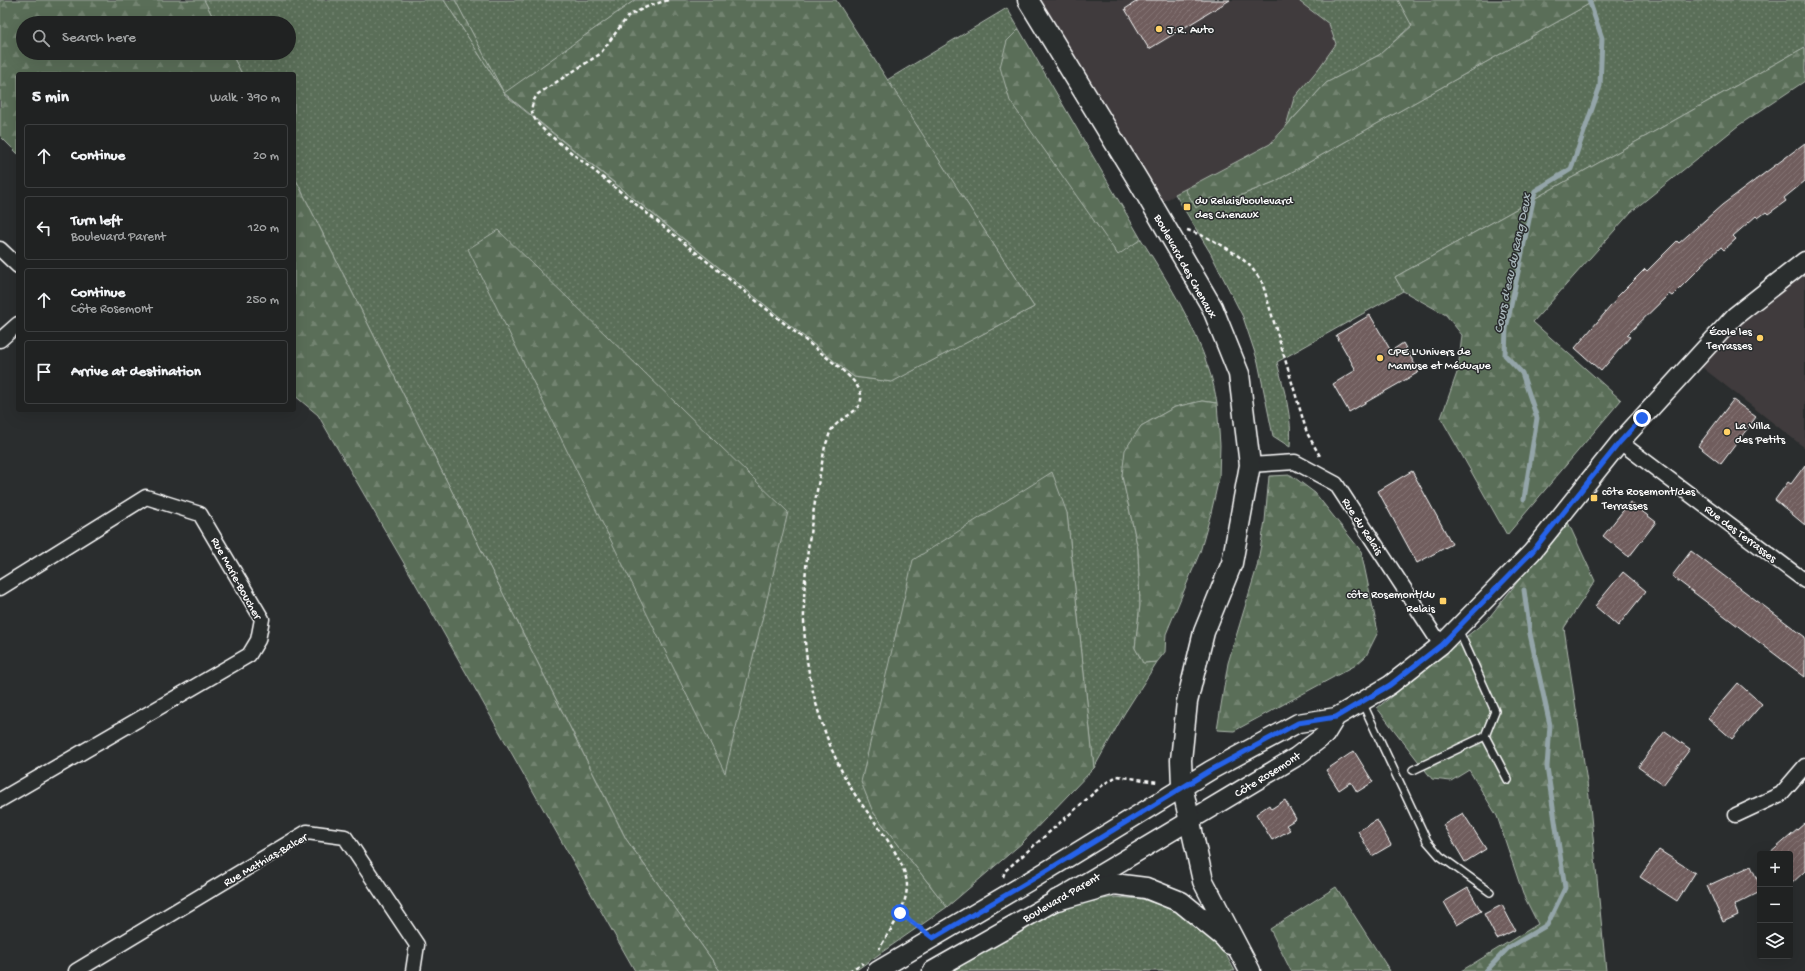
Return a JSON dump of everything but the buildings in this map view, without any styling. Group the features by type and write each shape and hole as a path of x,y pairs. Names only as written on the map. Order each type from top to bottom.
{"main road":[{"name":"Boulevard des Chenaux","path":"1028,0 1064,57 1212,307 1239,374 1250,465 1232,563 1204,632 1187,702 1181,760 1182,786 1203,881 1247,967"},
{"path":"1057,900 1114,884 1146,888 1180,902 1224,937 1247,967"}],"street":[{"path":"0,249 16,264"},
{"name":"Côte Rosemont","path":"1182,786 1298,723 1336,717 1390,685 1441,645 1532,552 1620,442 1735,316 1805,261"},
{"path":"0,340 16,326"},
{"name":"Rue des Terrasses","path":"1620,442 1805,581"},
{"name":"Rue du Relais","path":"1250,465 1295,462 1336,484 1441,645"},
{"name":"Rue Marie-Boucher","path":"0,588 146,497 200,514 262,619 258,640 249,655 0,800"},
{"name":"Côte Rosemont","path":"1189,822 1296,757 1325,735 1336,717"},
{"path":"1736,815 1781,794 1805,766"},
{"path":"873,965 933,938 1182,786"},
{"name":"Boulevard Parent","path":"932,971 1057,900 1189,822"},
{"name":"Rue Mathias-Balcer","path":"76,971 307,832 345,836 418,945 413,971"}],"lane":[{"path":"1413,770 1485,736 1494,711 1458,628"},
{"path":"1361,702 1427,841 1440,856 1490,892"},
{"path":"1485,736 1508,780"}],"path":[{"path":"668,0 649,6 628,16 600,54 538,94 533,104 532,114 536,122 547,133 840,368 854,381 860,391 861,397 857,408 832,429 826,446 805,571 803,613 805,648 811,684 820,716 840,768 864,808 900,860 906,879 907,887 900,913 878,950"},
{"path":"1161,220 1200,234 1227,249 1249,265 1262,282 1307,434 1321,459"},
{"path":"994,902 1004,872 1104,784 1117,776 1182,786"},
{"path":"900,913 933,938"},
{"path":"850,971 873,965"}],"shaded area":[{"path":"1028,0 1299,0 1329,24 1336,44 1319,68 1294,98 1286,126 1270,144 1153,207"},
{"name":"École les Terrasses","path":"1805,262 1805,448 1694,361"}],"green space":[{"path":"0,0 204,0 212,16 16,16 16,60 235,60 241,72 16,72 16,152 0,136"},
{"path":"204,0 444,0 501,88 455,0 635,0 504,94 854,377 891,382 1034,307 887,80 1007,8 1019,29 1007,41 1118,254 1141,239 1170,286 1196,335 1214,386 1217,403 1202,401 1175,407 1141,426 1122,476 1138,549 1140,605 1135,648 1144,663 1157,662 1124,714 1094,768 1067,513 873,812 947,907 855,971 720,971 626,839 296,180 296,72 241,72 235,60 296,60 296,16 212,16"},
{"path":"444,0 455,0 504,93"},
{"path":"635,0 836,0 1034,307 892,382 854,377 504,93"},
{"path":"1299,0 1398,0 1412,25 1379,55 1326,83 1286,126 1294,98 1319,68 1336,44 1329,24"},
{"path":"1398,0 1596,0 1274,182 1229,200 1211,198 1196,208 1185,189 1270,144 1326,83 1379,55 1412,26"},
{"path":"1596,0 1805,0 1805,47 1395,277 1403,291 1277,362 1289,415 1291,436 1290,447 1273,436 1258,362 1243,317 1211,254 1175,194 1185,189 1196,207 1211,198 1229,200 1274,182"},
{"path":"1019,29 1141,239 1118,255 1010,101 1000,67 1007,41"},
{"path":"1805,47 1805,81 1739,125 1631,212 1533,322 1621,400 1507,535 1441,418 1458,370 1462,335 1446,315 1403,291 1395,277"},
{"path":"296,180 626,839 720,971 635,971 405,565 318,415 296,397"},
{"path":"498,230 788,512 725,773 468,249"},
{"path":"1202,401 1217,403 1220,445 1219,478 1200,552 1166,634 1165,652 1157,662 1143,663 1135,648 1140,605 1138,549 1122,476 1125,450 1141,426 1175,407"},
{"path":"1052,472 1067,513 1094,768 1022,843 947,907 873,812 861,782 913,560"},
{"path":"1291,475 1315,493 1361,551 1378,632 1366,656 1356,665 1234,731 1217,730 1228,663 1257,567 1265,521 1269,476"},
{"path":"1567,520 1595,581 1564,628 1589,796 1606,971 1461,971 1538,924 1523,894 1497,816 1469,770 1451,781 1432,779 1377,708 1487,620"},
{"path":"1336,887 1390,971 1291,971 1270,929"},
{"path":"1114,897 1142,899 1181,912 1221,946 1235,971 947,971 1055,908"}],"waterway":[{"name":"Cours d'eau du Rang Deux","path":"1524,499 1537,418 1522,373 1505,355 1506,329 1535,191 1571,169 1600,86 1602,38 1589,0"},
{"name":"Cours d'eau du Rang Deux","path":"1486,971 1508,948 1547,925 1565,888 1547,767 1550,725 1530,634 1524,590"}],"place":[{"name":"J.R. Auto","path":"1159,29"},
{"name":"du Relais/boulevard des Chenaux","path":"1187,207"},
{"name":"École les Terrasses","path":"1760,338"},
{"name":"CPE L'Univers de Mamuse et Méduque","path":"1380,358"},
{"name":"La Villa des Petits","path":"1727,432"},
{"name":"côte Rosemont/des Terrasses","path":"1594,498"},
{"name":"côte Rosemont/du Relais","path":"1443,601"}],"route":[{"path":"900,913 933,938 1038,876 1182,786 1298,723 1336,717 1390,685 1441,645 1532,552 1620,442 1642,418"}]}
